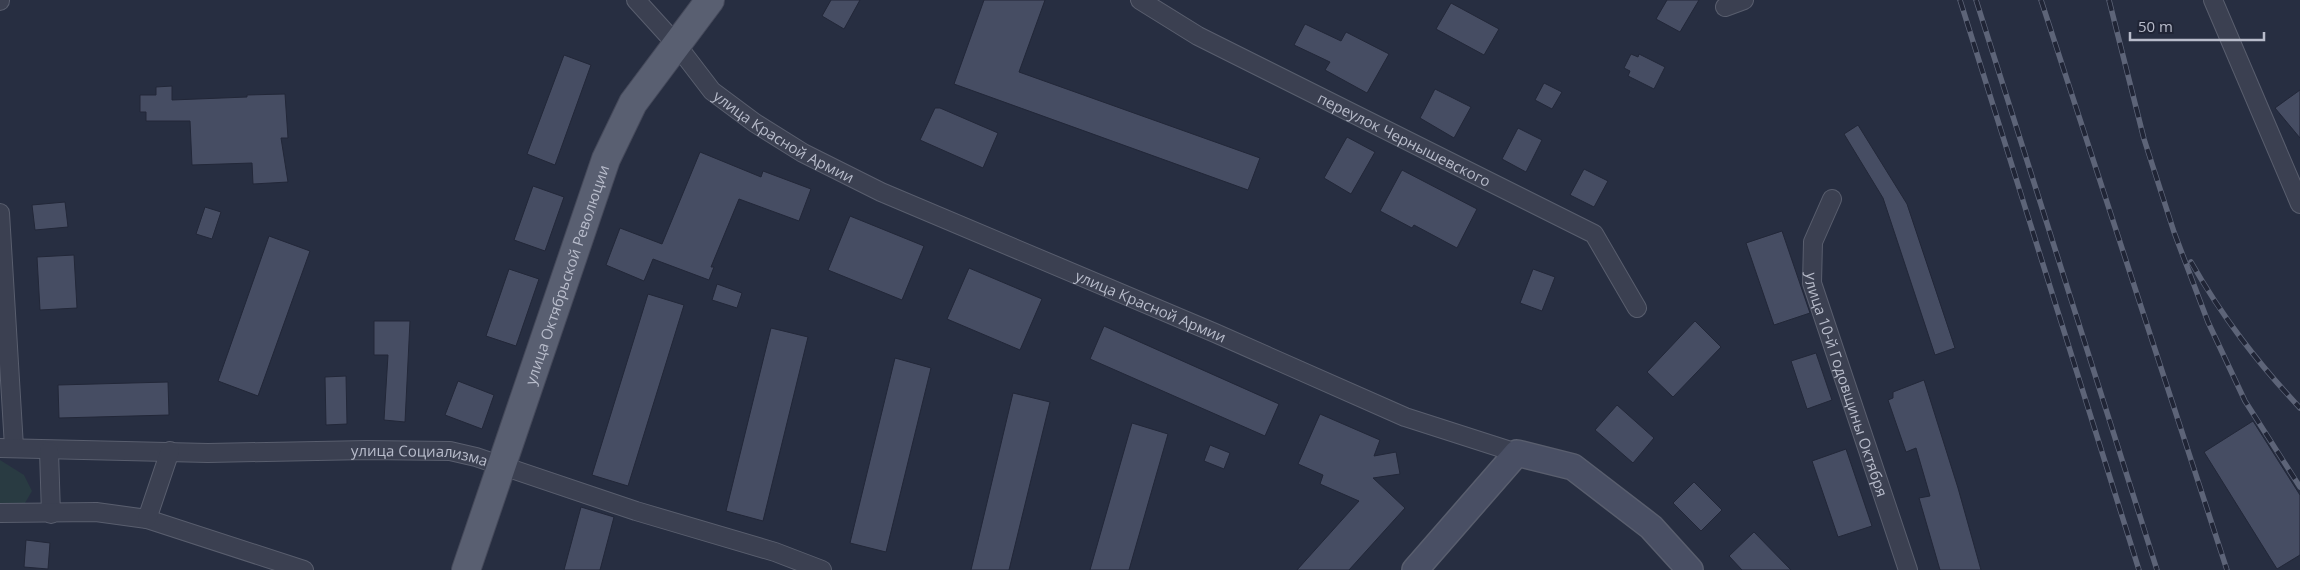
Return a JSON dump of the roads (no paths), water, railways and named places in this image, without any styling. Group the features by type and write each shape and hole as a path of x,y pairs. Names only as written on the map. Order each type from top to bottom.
{"main road":[{"name":"улица Октябрьской Революции","path":"466,570 503,466 606,158 634,103 710,0"},
{"path":"1416,570 1517,452"},
{"name":"улица Красной Армии","path":"1517,452 1573,467 1651,527 1690,570"}],"street":[{"name":"улица Красной Армии","path":"636,0 676,44 712,90 748,118 802,154 854,179 1405,417 1517,452"},
{"name":"переулок Чернышевского","path":"1140,0 1198,36 1594,234 1637,308"},
{"path":"1725,7 1744,0"},
{"path":"2213,0 2300,204"},
{"name":"улица 10-й Годовщины Октября","path":"1832,199 1813,242 1812,283 1908,570"},
{"path":"0,213 7,448"},
{"name":"улица Социализма","path":"7,448 49,451 450,451 503,466 636,511 775,552 822,570"},
{"path":"49,451 51,514"},
{"path":"147,519 170,451"},
{"path":"0,513 51,514 96,512 147,519 304,570"}],"railway":[{"path":"1960,0 2139,570"},
{"path":"1976,0 2157,570"},
{"path":"2041,0 2227,570"},
{"path":"2109,0 2144,139 2174,232 2208,322 2245,401 2300,487"},
{"path":"2191,262 2215,302 2241,339 2300,408"}]}
